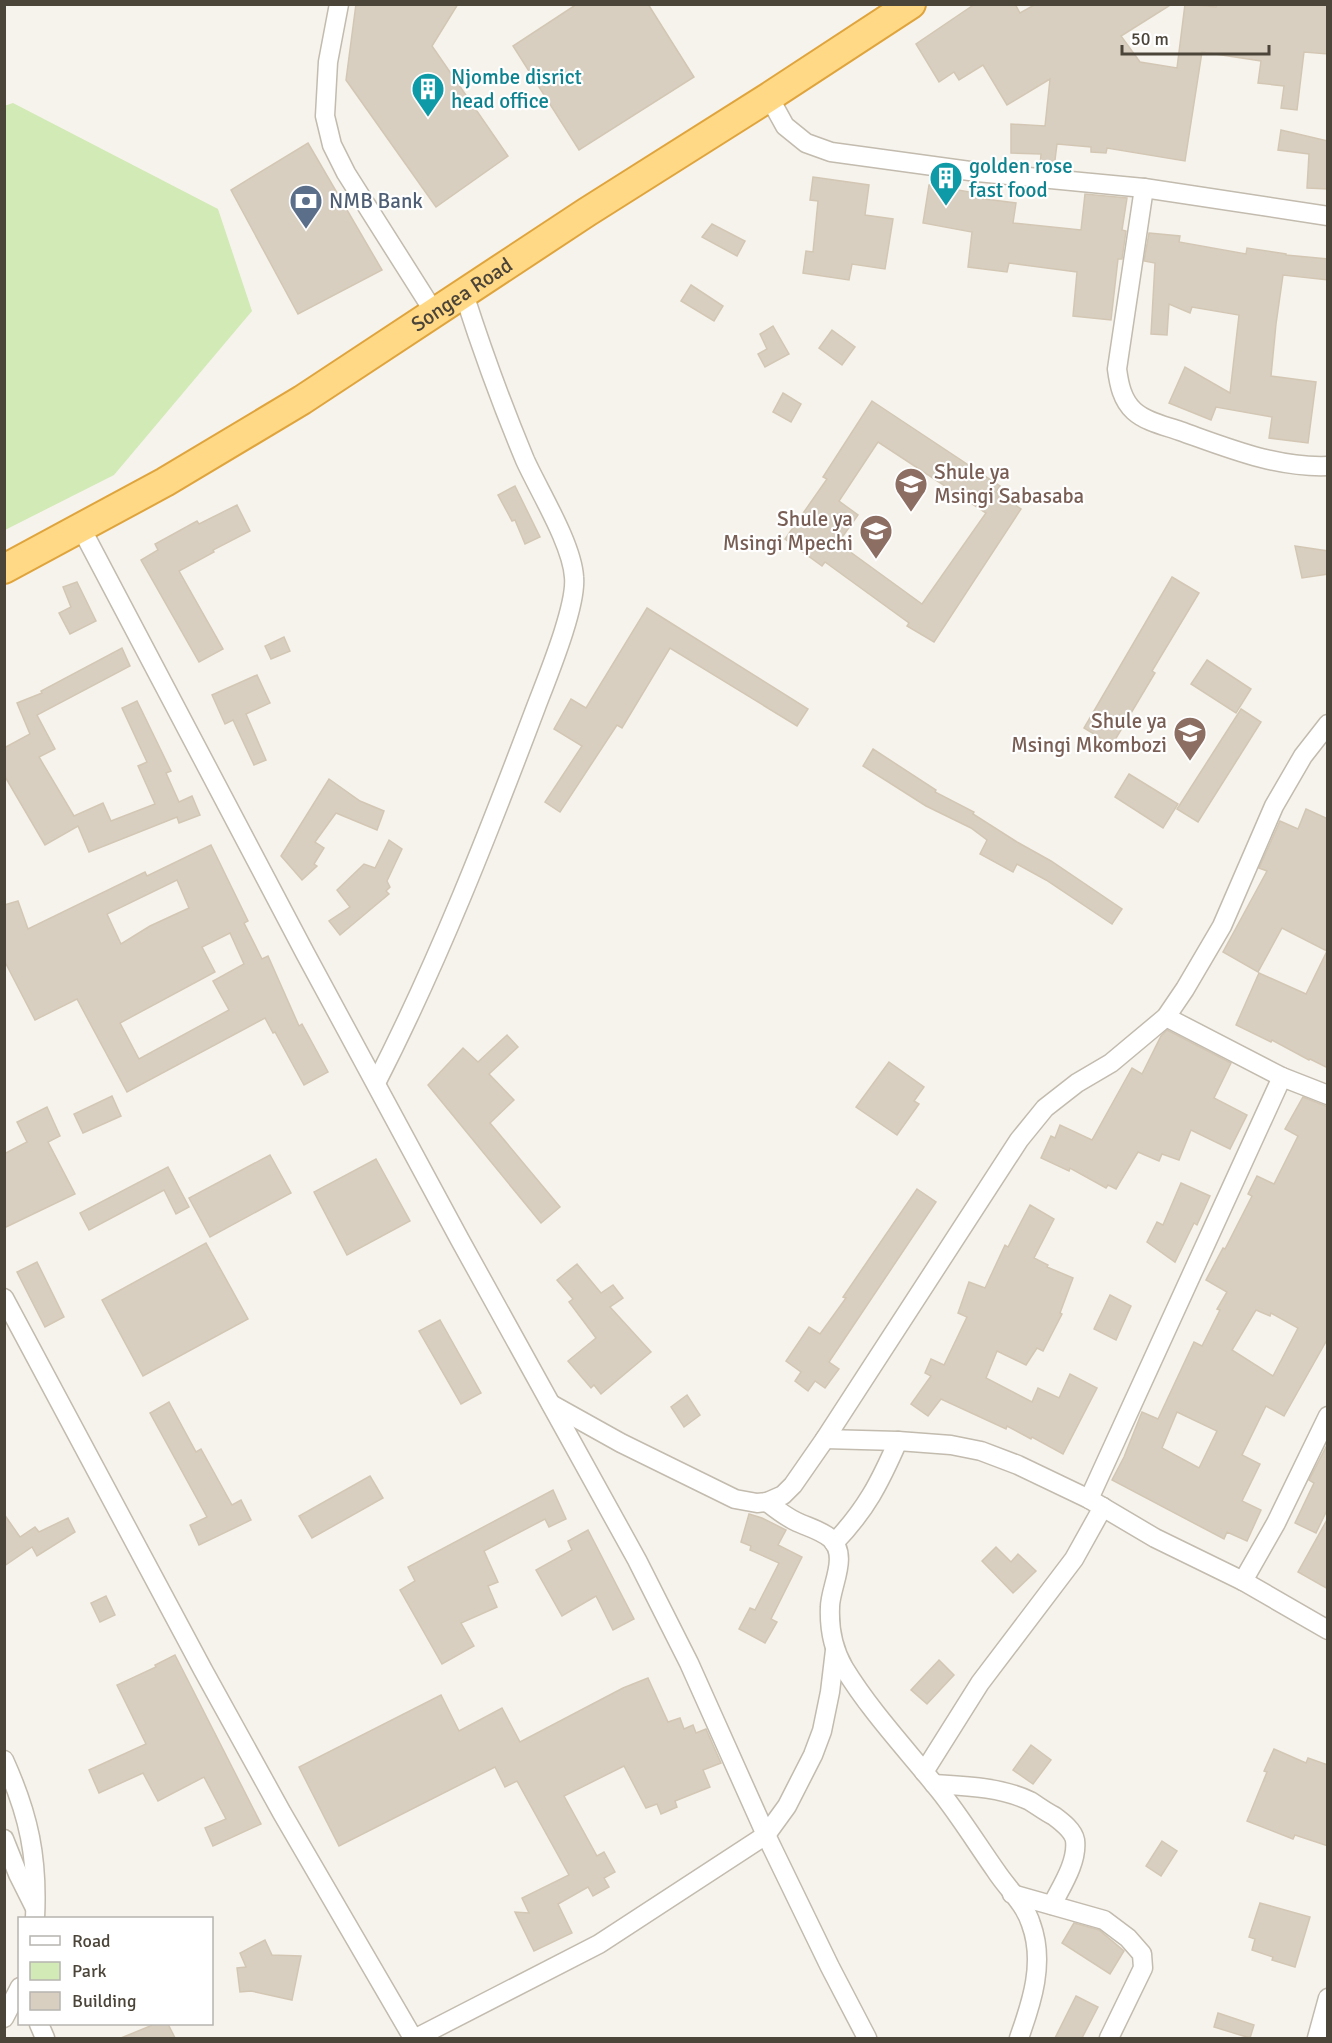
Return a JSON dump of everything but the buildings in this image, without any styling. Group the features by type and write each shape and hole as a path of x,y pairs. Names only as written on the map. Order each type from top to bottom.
{"highway":[{"name":"Songea Road","path":"4,569 165,482 278,415 587,212 911,4"}],"street":[{"path":"339,4 328,62 325,116 332,145 346,173 434,312"},
{"path":"769,97 785,126 806,143 831,152 977,172 1144,188 1328,216"},
{"path":"1144,188 1117,369 1120,391 1134,411 1168,427 1254,458 1298,465 1328,466"},
{"path":"376,1083 407,1022 508,780 571,606 575,577 566,546 510,422 464,294"},
{"path":"80,526 239,830 637,1560 678,1643 766,1835 867,2038"},
{"path":"550,1404 621,1443 735,1499 757,1503 767,1502 783,1495 793,1485 825,1439 1019,1140 1045,1108 1077,1083 1111,1063 1166,1017 1222,926 1274,806 1303,756 1328,724"},
{"path":"1166,1017 1282,1077 1328,1095"},
{"path":"929,1778 980,1683 1074,1559 1096,1503 1282,1077"},
{"path":"4,1298 282,1813 415,2038 599,1944 766,1835 787,1806 813,1755 822,1731 830,1692 834,1650 830,1632 830,1605 838,1573 838,1556 834,1543 823,1534 795,1521 767,1502"},
{"path":"1243,1581 1276,1523 1328,1416"},
{"path":"825,1439 951,1445 981,1451 1018,1465 1096,1503 1155,1538 1243,1581 1328,1630"},
{"path":"834,1543 855,1521 879,1485 898,1441"},
{"path":"834,1650 859,1689 929,1778 1023,1907 1031,1922 1037,1949 1038,1971 1019,2038"},
{"path":"4,1760 21,1800 32,1836 36,1873 36,1914"},
{"path":"929,1778 983,1788 1029,1801 1061,1821 1073,1835 1076,1843 1071,1866 1052,1905"},
{"path":"4,1839 36,1914"},
{"path":"1012,1894 1104,1920 1128,1938 1142,1954 1143,1968 1109,2038"},
{"path":"4,2018 18,1991"},
{"path":"1322,2028 1328,1998"}],"green space":[{"path":"13,103 218,209 252,311 114,475 5,530 4,106"}],"place":[{"name":"Njombe disrict head office","path":"428,118"},
{"name":"golden rose fast food","path":"946,207"},
{"name":"NMB Bank","path":"306,230"},
{"name":"Shule ya Msingi Sabasaba","path":"911,513"},
{"name":"Shule ya Msingi Mpechi","path":"876,560"},
{"name":"Shule ya Msingi Mkombozi","path":"1190,762"}]}
